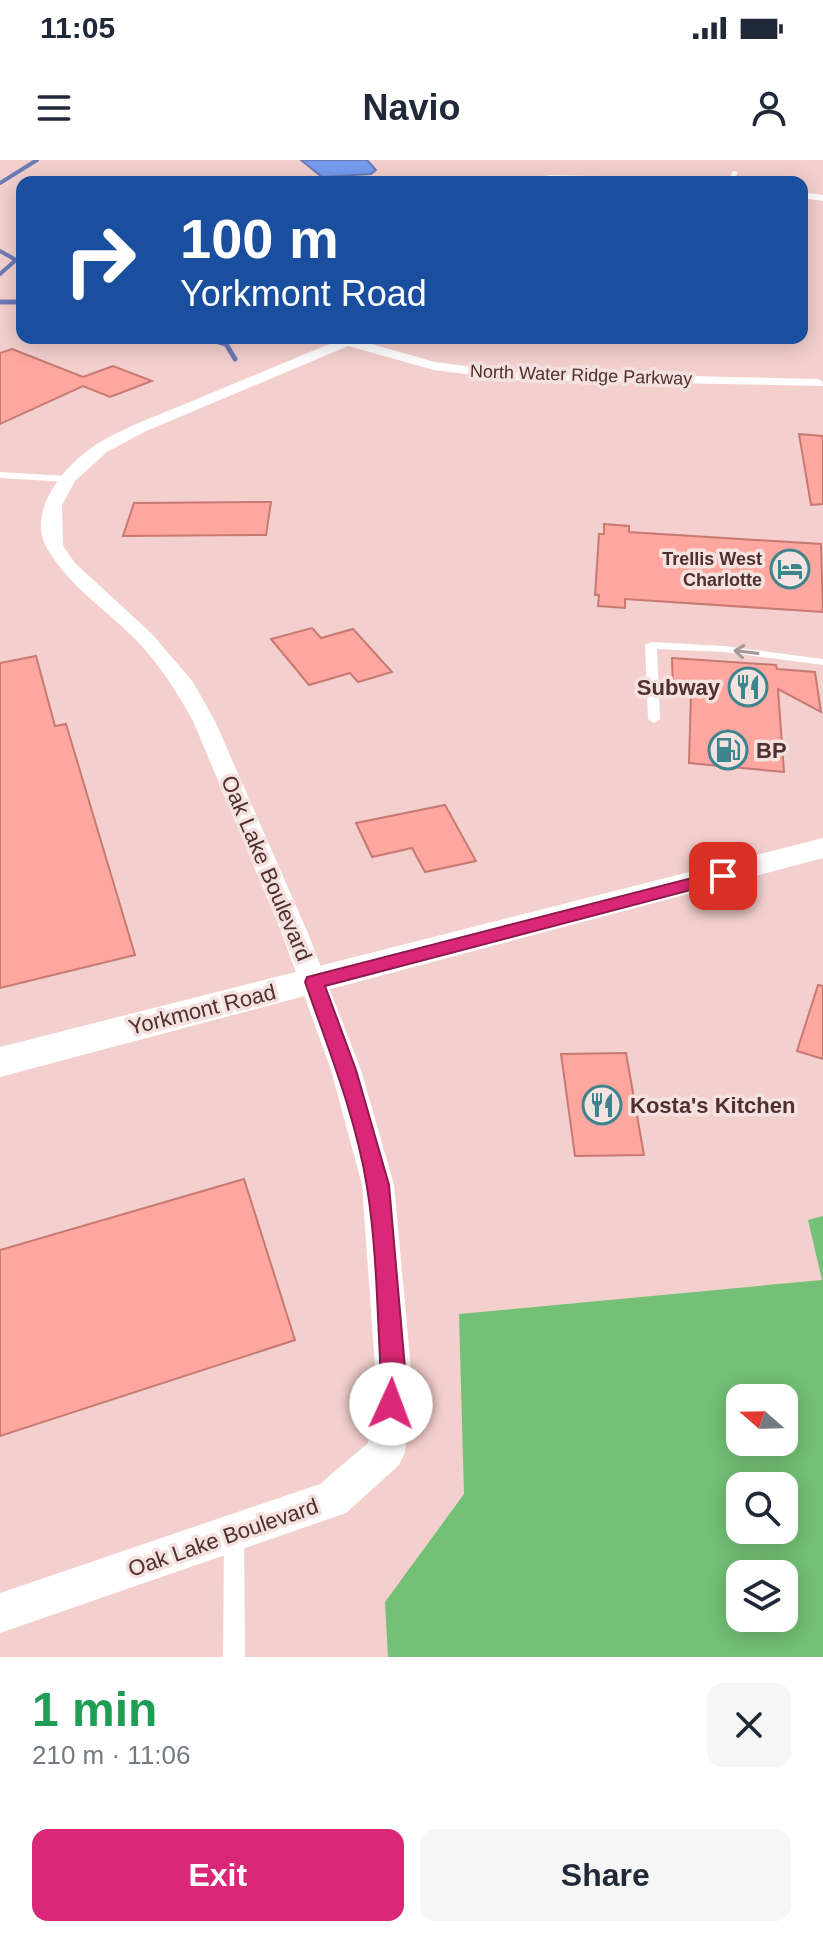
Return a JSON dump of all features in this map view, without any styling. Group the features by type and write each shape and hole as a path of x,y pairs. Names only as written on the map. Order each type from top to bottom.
{"street":[{"name":"Oak Lake Boulevard","path":"0,1613 332,1499 386,1452 394,1380 378,1185 346,1070 314,982 217,748 185,687 145,638 68,567 54,546 51,519 53,505 67,479 90,456 138,429 342,344"},
{"name":"North Water Ridge Parkway","path":"365,344 434,366 485,374 821,384"},
{"name":"Yorkmont Road","path":"0,1062 823,848"}],"lane":[{"path":"0,475 67,479"},
{"path":"654,719 651,645 724,649 823,662"},
{"path":"234,1533 234,1657"}],"green space":[{"path":"823,1216 823,1657 388,1657 385,1602 464,1494 459,1314 822,1280 808,1220"}],"water":[{"path":"301,160 367,160 376,170 371,174 321,176"}],"building":[{"path":"12,349 83,377 113,366 152,381 110,397 83,386 0,424 0,353"},
{"path":"799,434 823,436 823,504 811,505"},
{"path":"271,502 266,535 123,536 134,503"},
{"name":"Trellis West Charlotte","path":"604,524 629,526 629,532 821,544 823,612 625,599 625,608 598,606 599,595 595,595 599,534 604,534"},
{"path":"312,628 321,638 353,629 392,672 358,682 350,673 309,685 271,639"},
{"path":"36,656 55,726 66,724 135,955 0,988 0,663"},
{"path":"672,658 776,665 777,669 815,672 821,712 778,689 784,772 689,763 691,693 673,692"},
{"path":"445,805 476,861 425,872 412,848 372,857 356,823"},
{"path":"818,985 823,986 823,1059 797,1051"},
{"name":"Kosta's Kitchen","path":"626,1053 644,1155 575,1156 561,1054"},
{"path":"244,1179 295,1340 0,1436 0,1250"}],"waterway":[{"path":"0,183 37,160"},
{"path":"0,251 16,260 0,274"},
{"path":"0,302 16,302"},
{"path":"226,344 235,359"}],"place":[{"name":"Trellis West Charlotte","path":"790,569"},
{"name":"Subway","path":"748,687"},
{"name":"BP","path":"728,750"},
{"name":"Kosta's Kitchen","path":"602,1105"}],"route":[{"path":"391,1404 394,1380 378,1185 346,1070 314,982 723,876"}]}
